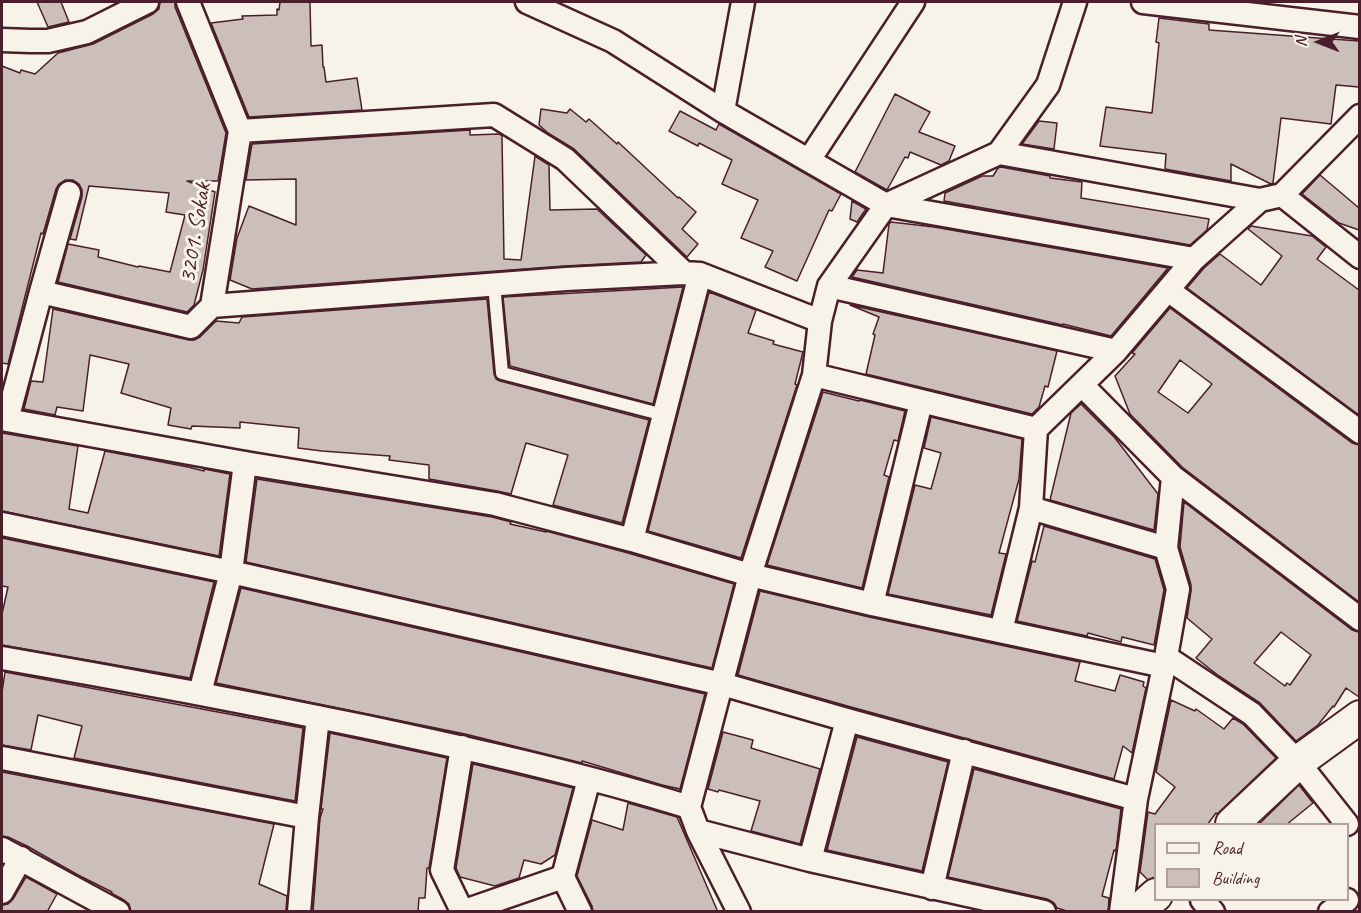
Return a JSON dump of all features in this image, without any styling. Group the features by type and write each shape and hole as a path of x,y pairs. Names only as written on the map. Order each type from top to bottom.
{"main road":[{"path":"1234,823 1298,762 1359,717"},
{"path":"1137,912 1154,896"}],"street":[{"path":"2,40 30,42 87,32 147,2"},
{"path":"188,2 240,131 494,115 566,159 692,273 820,321"},
{"path":"527,2 613,41 723,111 886,205 1194,259"},
{"path":"723,111 742,2"},
{"path":"809,160 913,2"},
{"path":"739,912 698,831 689,807 750,575 814,375 820,321 829,286 886,205 999,153 1048,85 1075,2"},
{"path":"1143,2 1359,27"},
{"path":"1001,631 1030,508 1036,429 1116,351 1194,259 1271,198 1359,116"},
{"name":"3201. Sokak","path":"41,292 191,327 212,306 240,131"},
{"path":"999,153 1271,198 1359,257"},
{"path":"69,193 4,419 245,463 495,504 632,540 750,575 872,604 1001,631 1165,661 1252,714 1298,762 1345,823"},
{"path":"212,306 566,279 692,273"},
{"path":"632,540 664,415 692,273"},
{"path":"829,286 1116,351"},
{"path":"1168,290 1359,432"},
{"path":"814,375 1036,429"},
{"path":"1082,385 1173,477 1359,619"},
{"path":"872,604 921,402"},
{"path":"200,693 231,572 245,463"},
{"path":"1121,912 1136,799 1178,589 1166,548 1173,477"},
{"path":"1030,508 1166,548"},
{"path":"2,524 231,572 722,684 1136,799"},
{"path":"2,658 200,693 462,747 640,792 689,807"},
{"path":"299,912 318,717"},
{"path":"810,860 847,720"},
{"path":"462,747 442,870 462,912 563,877"},
{"path":"932,888 964,751"},
{"path":"2,758 307,817"},
{"path":"580,912 563,877 589,779"},
{"path":"1349,828 1359,840"},
{"path":"698,831 810,860 1044,912"},
{"path":"2,892 11,854 118,912"},
{"path":"1330,912 1344,901"}],"lane":[{"path":"494,284 502,373 664,415"}],"building":[{"path":"37,2 61,2 69,22 48,27"},
{"path":"160,2 175,2 175,7 226,133 218,181 187,181 215,192 203,270 194,305 187,312 58,282 68,244 99,250 98,257 170,272 185,215 166,212 169,193 89,186 76,240 70,239 82,190 73,180 65,180 56,189 43,234 41,233 8,364 2,363 2,66 20,73 21,70 35,74 58,53 93,44 153,14 159,9"},
{"path":"280,2 310,2 311,46 322,45 326,82 357,78 362,110 249,117 211,23 243,19 242,16 277,15"},
{"path":"1159,18 1209,24 1209,30 1359,41 1359,87 1336,85 1331,124 1281,118 1273,183 1271,184 1231,164 1231,181 1165,169 1166,154 1100,146 1106,107 1152,113 1159,43 1156,42"},
{"path":"895,94 930,112 919,132 955,146 949,161 941,165 910,152 887,190 855,172"},
{"path":"541,109 567,113 570,109 586,122 589,119 696,212 682,229 698,244 687,257 574,149 539,125"},
{"path":"680,111 716,130 719,124 841,194 832,211 829,210 797,281 765,267 773,251 741,238 758,200 722,184 732,160 669,131"},
{"path":"1039,121 1057,123 1054,149 1022,144"},
{"path":"470,130 470,135 499,134 502,136 504,259 521,260 535,156 549,165 550,210 597,209 646,255 641,262 252,289 230,280 237,238 249,206 296,225 296,179 246,180 252,144"},
{"path":"1001,167 1050,176 1050,178 1082,182 1081,198 1209,219 1207,230 1190,245 944,201 945,193 982,176 993,176"},
{"path":"1320,175 1359,208 1359,230 1339,223 1302,194"},
{"path":"852,201 866,209 857,222 850,219"},
{"path":"891,222 934,227 1168,268 1111,336 852,277 857,270 883,273"},
{"path":"1251,226 1312,236 1326,247 1317,259 1359,290 1359,415 1187,288 1220,254 1261,285 1282,256 1248,229"},
{"path":"683,287 653,404 510,366 503,297"},
{"path":"709,292 756,310 748,333 774,341 773,344 803,352 795,384 797,385 741,558 648,531"},
{"path":"487,299 496,379 649,420 622,523 553,505 568,455 526,443 511,494 429,479 429,465 389,460 390,456 298,448 299,428 240,422 240,428 192,426 191,429 168,425 171,408 121,393 129,364 90,355 83,411 57,407 55,415 24,409 31,381 43,382 53,309 194,340 216,321 239,323 242,317"},
{"path":"850,305 1057,351 1048,387 1045,386 1039,407 1032,414 866,374 875,335 873,334 879,317"},
{"path":"1170,308 1352,443 1359,445 1359,602 1182,467 1130,414 1115,376 1135,354 1132,353","holes":["1180,360 1212,384 1188,413 1158,392"]},
{"path":"823,392 905,411 898,441 894,440 884,475 889,477 862,588 767,565"},
{"path":"1081,404 1115,438 1158,494 1154,530 1050,500 1071,413"},
{"path":"931,417 1022,439 1019,479 999,553 1006,554 991,615 888,594 915,485 931,489 941,453 924,448"},
{"path":"2,433 78,446 69,509 88,513 105,451 230,474 219,556 2,511"},
{"path":"257,479 492,517 511,522 510,524 546,531 734,584 712,668 246,562"},
{"path":"1184,502 1352,630 1359,632 1359,697 1346,688 1334,707 1318,725 1296,741 1260,703 1196,658 1212,639 1187,618 1191,585 1180,547","holes":["1281,632 1311,655 1290,685 1287,683 1285,686 1254,663"]},
{"path":"1044,526 1155,559 1164,590 1154,645 1122,637 1121,642 1088,633 1087,636 1017,621 1032,561 1035,562"},
{"path":"2,538 214,582 190,678 2,645 2,614 8,587 2,586"},
{"path":"241,588 705,694 680,789 582,761 582,763 465,734 216,683"},
{"path":"760,591 1080,662 1075,681 1115,691 1120,675 1144,682 1143,686 1146,688 1132,753 1123,746 1114,779 738,675"},
{"path":"5,672 303,728 295,801 74,758 82,726 38,715 31,750 2,745 2,692"},
{"path":"1171,700 1195,711 1196,709 1224,729 1233,718 1243,724 1276,758 1216,813 1208,823 1154,823 1154,877 1148,880 1140,872 1148,812 1155,814 1175,787 1156,772"},
{"path":"723,732 753,740 751,748 820,769 800,844 751,831 760,801 708,789"},
{"path":"330,733 447,758 429,868 427,868 425,898 419,898 418,912 313,912 320,818 323,809 321,809"},
{"path":"857,737 948,762 922,871 827,850"},
{"path":"473,764 573,788 555,855 541,864 524,860 519,878 495,886 460,877 456,868"},
{"path":"974,769 1121,809 1116,851 1114,850 1102,896 1109,898 1108,912 1070,912 1057,908 1047,899 948,877"},
{"path":"2,772 274,824 259,884 287,896 286,912 131,912 129,904 112,892 27,846 2,836"},
{"path":"1299,785 1313,803 1288,823 1260,823"},
{"path":"628,803 677,817 718,912 593,912 577,876 592,820 623,830"},
{"path":"26,877 57,894 47,912 2,912 2,905 8,904 13,899"}]}
